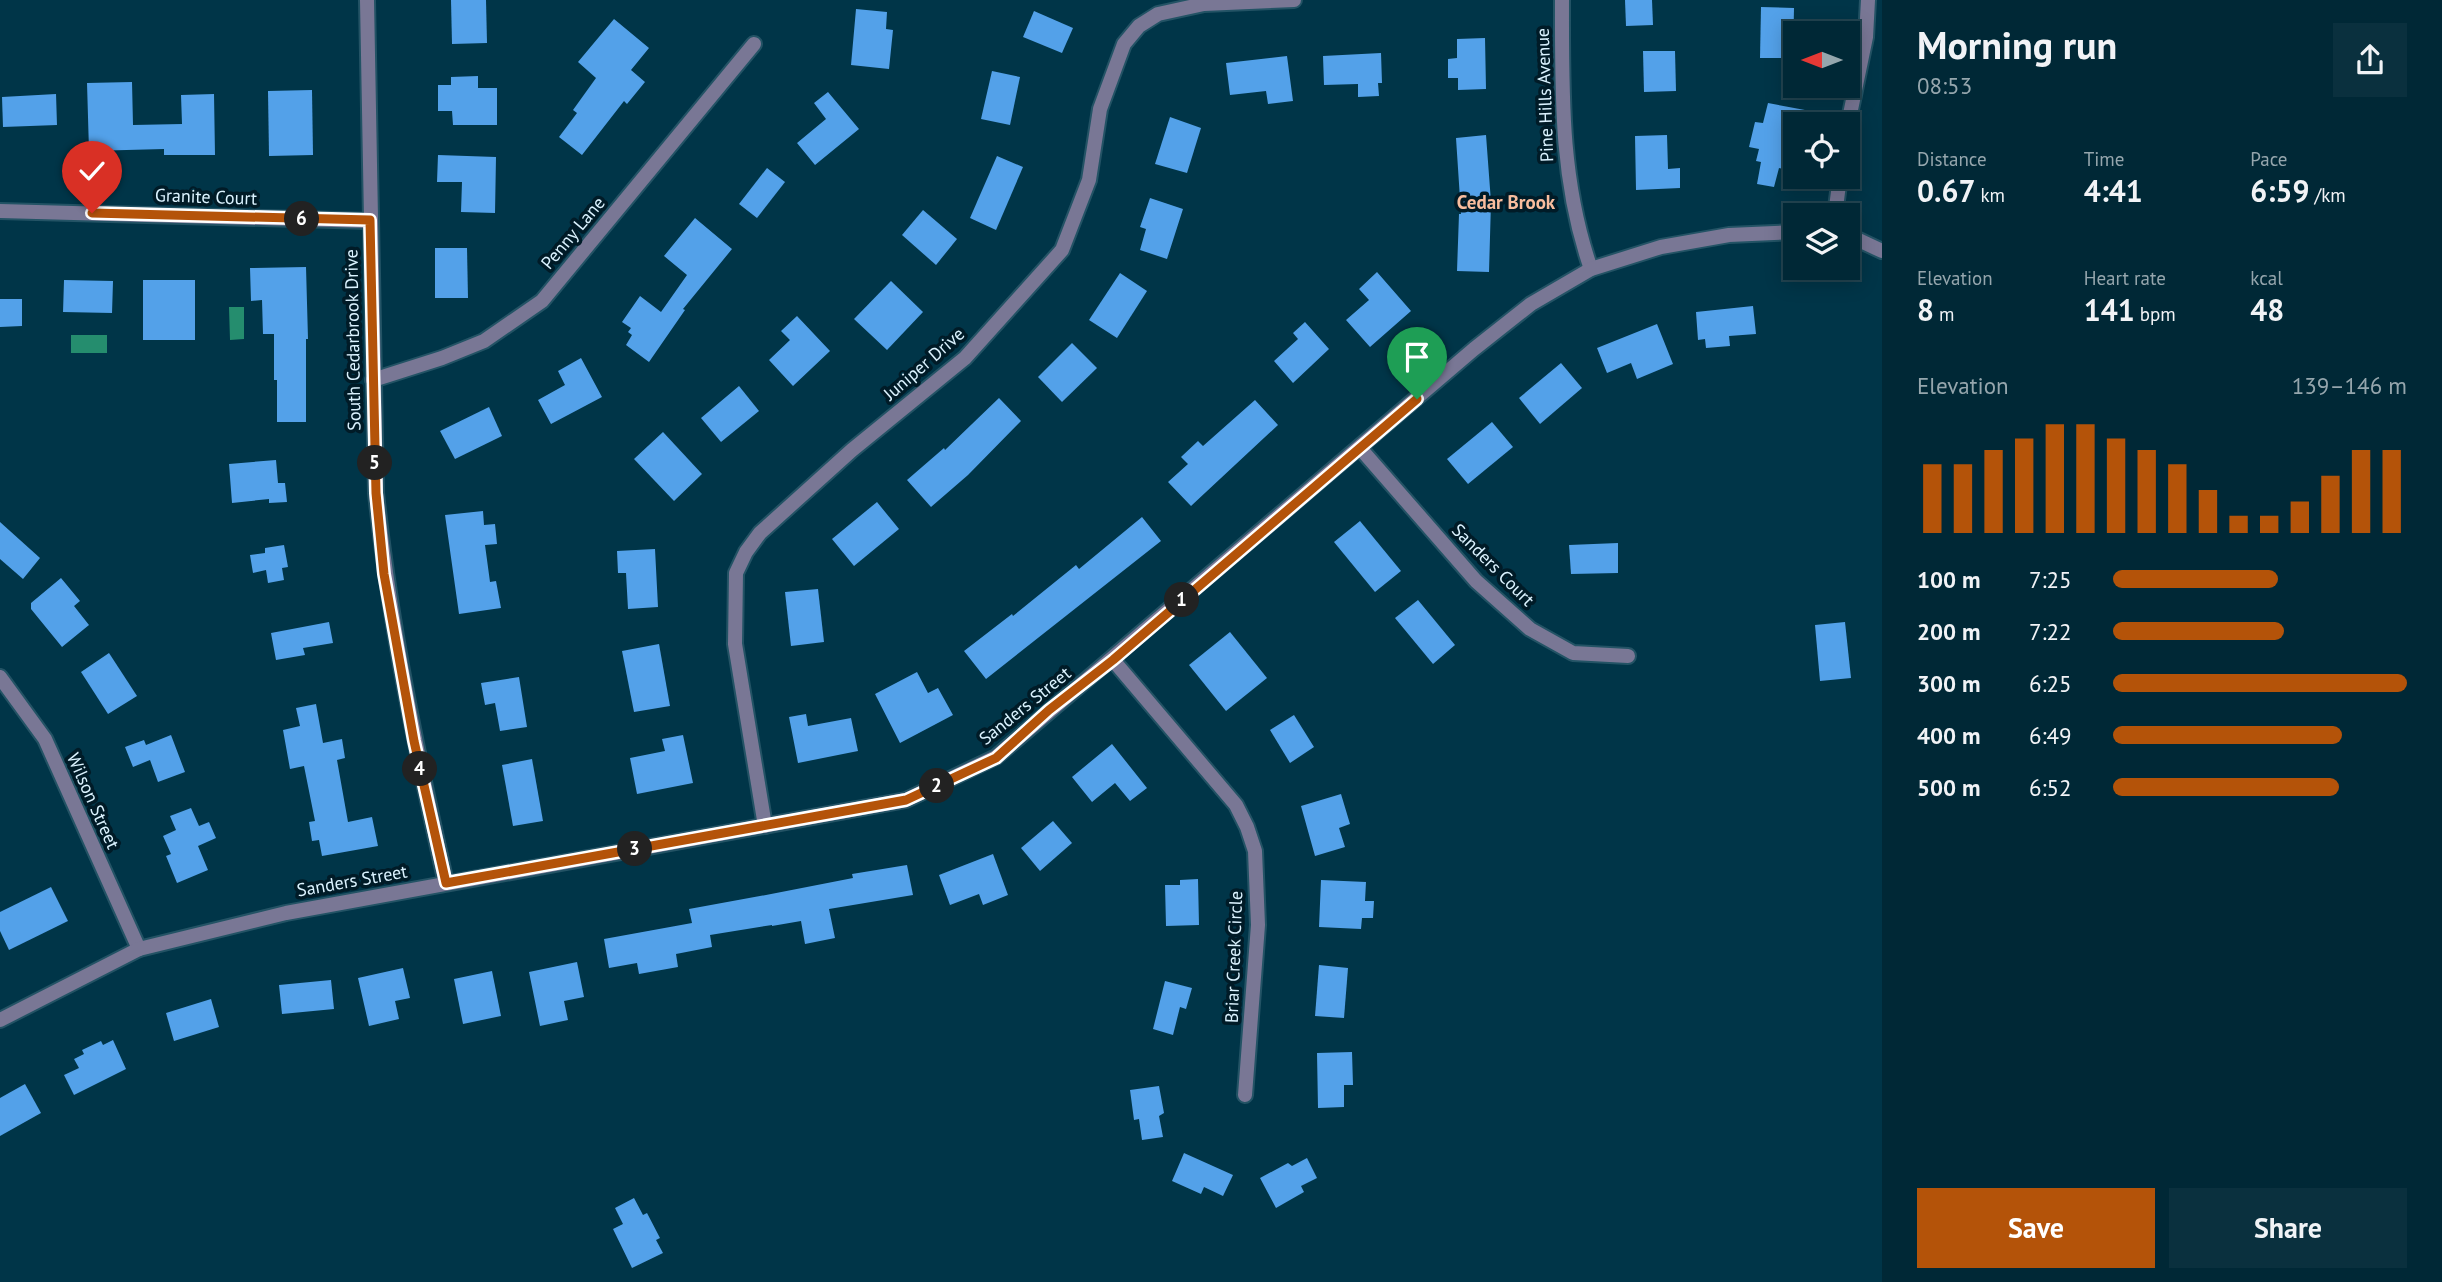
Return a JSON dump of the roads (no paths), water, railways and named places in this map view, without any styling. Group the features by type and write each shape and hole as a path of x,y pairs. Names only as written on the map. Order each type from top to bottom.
{"street":[{"name":"South Cedarbrook Drive","path":"366,0 376,493 384,574 414,741 446,883"},
{"name":"Juniper Drive","path":"765,826 735,644 736,573 746,552 760,533 852,450 965,358 1062,250 1089,180 1100,109 1125,44 1139,26 1158,14 1204,4 1294,0"},
{"name":"Pine Hills Avenue","path":"1562,0 1565,161 1578,231 1591,269"},
{"path":"1850,112 1866,37 1868,0"},
{"name":"Penny Lane","path":"373,380 442,358 484,341 542,301 754,44"},
{"name":"Granite Court","path":"0,211 370,220"},
{"name":"Sanders Street","path":"0,1020 139,949 286,913 906,800 996,758 1474,349 1531,304 1591,269 1661,247 1729,235 1783,233"},
{"path":"1860,241 1882,251"},
{"name":"Sanders Court","path":"1360,448 1476,581 1530,629 1573,653 1628,656"},
{"name":"Briar Creek Circle","path":"1113,660 1236,805 1255,851 1258,925 1245,1095"},
{"name":"Wilson Street","path":"0,677 45,740 139,949"}],"district":[{"name":"Cedar Brook","path":"1506,202"}]}
